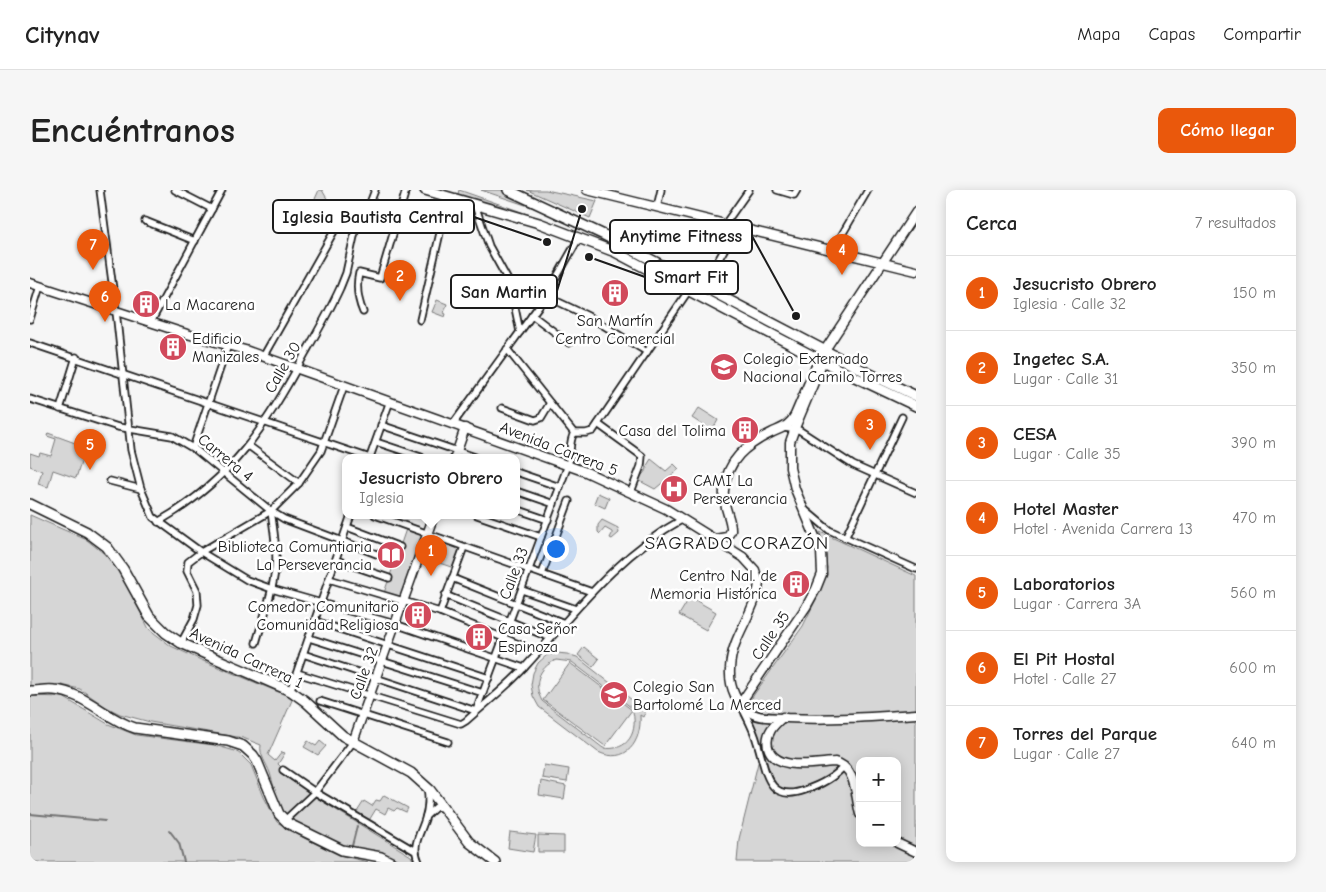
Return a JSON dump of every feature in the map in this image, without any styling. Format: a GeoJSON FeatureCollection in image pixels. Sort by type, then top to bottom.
{"type":"FeatureCollection","features":[{"type":"Feature","properties":{"kind":"main road"},"geometry":{"type":"LineString","coordinates":[[425,190],[539,223],[629,258],[821,360],[916,406]]}},
{"type":"Feature","properties":{"kind":"main road"},"geometry":{"type":"LineString","coordinates":[[508,190],[604,235],[868,374],[916,396]]}},
{"type":"Feature","properties":{"kind":"main road"},"geometry":{"type":"LineString","coordinates":[[587,190],[916,271]]}},
{"type":"Feature","properties":{"kind":"main road"},"geometry":{"type":"LineString","coordinates":[[802,508],[792,480],[790,442],[809,388],[824,350],[916,212]]}},
{"type":"Feature","properties":{"kind":"main road","name":"Avenida Carrera 5"},"geometry":{"type":"LineString","coordinates":[[30,283],[228,345],[568,465],[631,492],[683,519],[749,561],[755,570],[759,583],[757,597],[736,640],[731,658],[732,686],[740,704]]}},
{"type":"Feature","properties":{"kind":"main road"},"geometry":{"type":"LineString","coordinates":[[713,538],[724,539],[732,531],[724,507],[724,491],[727,473],[738,453],[751,444],[784,428],[792,419],[809,388]]}},
{"type":"Feature","properties":{"kind":"main road"},"geometry":{"type":"LineString","coordinates":[[456,454],[465,428]]}},
{"type":"Feature","properties":{"kind":"main road","name":"Avenida Carrera 1"},"geometry":{"type":"LineString","coordinates":[[30,504],[92,536],[106,547],[117,559],[154,622],[180,643],[291,690],[336,730],[353,742],[411,773],[426,786],[470,842],[495,862]]}},
{"type":"Feature","properties":{"kind":"main road","name":"Calle 35"},"geometry":{"type":"LineString","coordinates":[[740,704],[806,607],[820,580],[821,551],[802,508]]}},
{"type":"Feature","properties":{"kind":"main road","name":"Calle 32"},"geometry":{"type":"LineString","coordinates":[[353,742],[433,519]]}},
{"type":"Feature","properties":{"kind":"main road"},"geometry":{"type":"LineString","coordinates":[[30,692],[54,690],[71,694],[120,722],[135,728],[236,743],[252,754],[279,814],[294,827],[342,850],[381,858],[391,862]]}},
{"type":"Feature","properties":{"kind":"main road"},"geometry":{"type":"LineString","coordinates":[[740,704],[757,715],[783,718],[830,720],[916,714]]}},
{"type":"Feature","properties":{"kind":"main road"},"geometry":{"type":"LineString","coordinates":[[783,718],[773,727],[767,737],[769,750],[775,759],[783,763],[835,762],[844,766],[851,776],[857,802]]}},
{"type":"Feature","properties":{"kind":"main road"},"geometry":{"type":"LineString","coordinates":[[901,845],[916,852]]}},
{"type":"Feature","properties":{"kind":"street"},"geometry":{"type":"LineString","coordinates":[[100,190],[116,311],[131,450],[141,489],[149,510],[158,522],[238,575],[272,589],[395,624],[524,668]]}},
{"type":"Feature","properties":{"kind":"street"},"geometry":{"type":"LineString","coordinates":[[174,190],[212,210]]}},
{"type":"Feature","properties":{"kind":"street"},"geometry":{"type":"LineString","coordinates":[[151,322],[222,190]]}},
{"type":"Feature","properties":{"kind":"street","name":"Calle 30"},"geometry":{"type":"LineString","coordinates":[[158,522],[184,506],[223,473],[248,446],[266,422],[297,369],[340,288],[346,273],[356,226],[363,221],[375,190]]}},
{"type":"Feature","properties":{"kind":"street"},"geometry":{"type":"LineString","coordinates":[[363,312],[357,281],[360,273],[380,278],[406,190]]}},
{"type":"Feature","properties":{"kind":"street"},"geometry":{"type":"LineString","coordinates":[[657,207],[661,190]]}},
{"type":"Feature","properties":{"kind":"street"},"geometry":{"type":"LineString","coordinates":[[726,224],[749,190]]}},
{"type":"Feature","properties":{"kind":"street"},"geometry":{"type":"LineString","coordinates":[[777,190],[796,192]]}},
{"type":"Feature","properties":{"kind":"street"},"geometry":{"type":"LineString","coordinates":[[833,250],[868,190]]}},
{"type":"Feature","properties":{"kind":"street"},"geometry":{"type":"LineString","coordinates":[[420,320],[448,198]]}},
{"type":"Feature","properties":{"kind":"street"},"geometry":{"type":"LineString","coordinates":[[475,205],[489,246],[510,284],[520,332]]}},
{"type":"Feature","properties":{"kind":"street"},"geometry":{"type":"LineString","coordinates":[[145,221],[195,241]]}},
{"type":"Feature","properties":{"kind":"street"},"geometry":{"type":"LineString","coordinates":[[263,357],[338,226],[342,223],[348,223],[356,226]]}},
{"type":"Feature","properties":{"kind":"street"},"geometry":{"type":"LineString","coordinates":[[702,287],[737,226]]}},
{"type":"Feature","properties":{"kind":"street"},"geometry":{"type":"LineString","coordinates":[[453,424],[546,296],[579,238]]}},
{"type":"Feature","properties":{"kind":"street"},"geometry":{"type":"LineString","coordinates":[[30,319],[40,286]]}},
{"type":"Feature","properties":{"kind":"street"},"geometry":{"type":"LineString","coordinates":[[507,349],[574,433],[591,432],[689,290]]}},
{"type":"Feature","properties":{"kind":"street"},"geometry":{"type":"LineString","coordinates":[[546,296],[588,316],[647,352]]}},
{"type":"Feature","properties":{"kind":"street"},"geometry":{"type":"LineString","coordinates":[[532,315],[569,343]]}},
{"type":"Feature","properties":{"kind":"street"},"geometry":{"type":"LineString","coordinates":[[30,343],[360,454]]}},
{"type":"Feature","properties":{"kind":"street"},"geometry":{"type":"LineString","coordinates":[[193,448],[228,345]]}},
{"type":"Feature","properties":{"kind":"street"},"geometry":{"type":"LineString","coordinates":[[60,409],[76,358]]}},
{"type":"Feature","properties":{"kind":"street"},"geometry":{"type":"LineString","coordinates":[[180,643],[194,619],[198,605],[197,592],[187,571],[190,559],[271,511],[299,483],[325,442],[344,386]]}},
{"type":"Feature","properties":{"kind":"street","name":"Carrera 4"},"geometry":{"type":"LineString","coordinates":[[30,399],[129,429],[172,436],[193,448],[271,511],[297,525],[395,561]]}},
{"type":"Feature","properties":{"kind":"street"},"geometry":{"type":"LineString","coordinates":[[370,454],[390,401]]}},
{"type":"Feature","properties":{"kind":"street"},"geometry":{"type":"LineString","coordinates":[[502,408],[535,420],[542,416],[550,403]]}},
{"type":"Feature","properties":{"kind":"street"},"geometry":{"type":"LineString","coordinates":[[845,538],[902,417]]}},
{"type":"Feature","properties":{"kind":"street"},"geometry":{"type":"LineString","coordinates":[[598,424],[642,456],[642,462],[631,492]]}},
{"type":"Feature","properties":{"kind":"street"},"geometry":{"type":"LineString","coordinates":[[381,425],[456,454]]}},
{"type":"Feature","properties":{"kind":"street"},"geometry":{"type":"LineString","coordinates":[[784,428],[795,428],[853,464],[916,493]]}},
{"type":"Feature","properties":{"kind":"street","name":"Calle 33"},"geometry":{"type":"LineString","coordinates":[[476,711],[571,457],[571,440],[574,433]]}},
{"type":"Feature","properties":{"kind":"street"},"geometry":{"type":"LineString","coordinates":[[376,442],[412,454]]}},
{"type":"Feature","properties":{"kind":"street"},"geometry":{"type":"LineString","coordinates":[[248,446],[299,483]]}},
{"type":"Feature","properties":{"kind":"street"},"geometry":{"type":"LineString","coordinates":[[520,473],[560,487]]}},
{"type":"Feature","properties":{"kind":"street"},"geometry":{"type":"LineString","coordinates":[[110,481],[141,489]]}},
{"type":"Feature","properties":{"kind":"street"},"geometry":{"type":"LineString","coordinates":[[520,492],[554,504]]}},
{"type":"Feature","properties":{"kind":"street"},"geometry":{"type":"LineString","coordinates":[[542,574],[569,501]]}},
{"type":"Feature","properties":{"kind":"street"},"geometry":{"type":"LineString","coordinates":[[802,508],[819,522],[845,538],[916,569]]}},
{"type":"Feature","properties":{"kind":"street"},"geometry":{"type":"LineString","coordinates":[[520,510],[548,520]]}},
{"type":"Feature","properties":{"kind":"street"},"geometry":{"type":"LineString","coordinates":[[256,643],[272,589],[276,557],[271,511]]}},
{"type":"Feature","properties":{"kind":"street"},"geometry":{"type":"LineString","coordinates":[[292,686],[349,519]]}},
{"type":"Feature","properties":{"kind":"street"},"geometry":{"type":"LineString","coordinates":[[386,519],[592,592]]}},
{"type":"Feature","properties":{"kind":"street"},"geometry":{"type":"LineString","coordinates":[[489,519],[541,537]]}},
{"type":"Feature","properties":{"kind":"street"},"geometry":{"type":"LineString","coordinates":[[297,672],[459,724],[466,720],[524,668],[592,592],[636,551],[658,534],[683,519]]}},
{"type":"Feature","properties":{"kind":"street"},"geometry":{"type":"LineString","coordinates":[[346,527],[400,547]]}},
{"type":"Feature","properties":{"kind":"street"},"geometry":{"type":"LineString","coordinates":[[440,612],[464,547]]}},
{"type":"Feature","properties":{"kind":"street"},"geometry":{"type":"LineString","coordinates":[[336,560],[389,578]]}},
{"type":"Feature","properties":{"kind":"street"},"geometry":{"type":"LineString","coordinates":[[452,578],[564,623]]}},
{"type":"Feature","properties":{"kind":"street"},"geometry":{"type":"LineString","coordinates":[[329,579],[440,612],[538,652]]}},
{"type":"Feature","properties":{"kind":"street"},"geometry":{"type":"LineString","coordinates":[[522,590],[576,609]]}},
{"type":"Feature","properties":{"kind":"street"},"geometry":{"type":"LineString","coordinates":[[445,595],[546,636]]}},
{"type":"Feature","properties":{"kind":"street"},"geometry":{"type":"LineString","coordinates":[[314,621],[489,678]]}},
{"type":"Feature","properties":{"kind":"street"},"geometry":{"type":"LineString","coordinates":[[309,638],[483,693]]}},
{"type":"Feature","properties":{"kind":"street"},"geometry":{"type":"LineString","coordinates":[[303,654],[476,711]]}},
{"type":"Feature","properties":{"kind":"street"},"geometry":{"type":"LineString","coordinates":[[320,700],[448,742]]}},
{"type":"Feature","properties":{"kind":"street"},"geometry":{"type":"LineString","coordinates":[[740,704],[755,736],[766,776],[774,789],[784,793],[796,794],[827,781],[844,766]]}},
{"type":"Feature","properties":{"kind":"street","name":"Calle 32"},"geometry":{"type":"LineString","coordinates":[[285,820],[315,792],[353,742]]}},
{"type":"Feature","properties":{"kind":"street"},"geometry":{"type":"LineString","coordinates":[[283,770],[315,792],[415,851]]}},
{"type":"Feature","properties":{"kind":"street"},"geometry":{"type":"LineString","coordinates":[[419,862],[415,851],[416,842],[425,818],[428,795],[426,786]]}},
{"type":"Feature","properties":{"kind":"street"},"geometry":{"type":"LineString","coordinates":[[425,818],[434,808],[444,808]]}},
{"type":"Feature","properties":{"kind":"shaded area"},"geometry":{"type":"Polygon","coordinates":[[[319,190],[322,190],[329,202],[327,206],[315,199],[319,190]]]}},
{"type":"Feature","properties":{"kind":"shaded area"},"geometry":{"type":"Polygon","coordinates":[[[459,190],[559,225],[559,226],[457,197],[459,190]]]}},
{"type":"Feature","properties":{"kind":"shaded area"},"geometry":{"type":"Polygon","coordinates":[[[481,190],[501,190],[549,213],[481,190]]]}},
{"type":"Feature","properties":{"kind":"shaded area"},"geometry":{"type":"Polygon","coordinates":[[[527,190],[546,190],[597,201],[590,218],[527,190]]]}},
{"type":"Feature","properties":{"kind":"shaded area"},"geometry":{"type":"Polygon","coordinates":[[[437,300],[447,304],[444,313],[446,314],[445,317],[432,312],[437,300]]]}},
{"type":"Feature","properties":{"kind":"shaded area"},"geometry":{"type":"Polygon","coordinates":[[[699,408],[718,420],[712,431],[692,418],[699,408]]]}},
{"type":"Feature","properties":{"kind":"shaded area"},"geometry":{"type":"Polygon","coordinates":[[[48,433],[86,447],[76,478],[53,470],[48,487],[38,484],[42,471],[30,466],[30,453],[39,456],[40,453],[51,456],[56,439],[47,436],[48,433]]]}},
{"type":"Feature","properties":{"kind":"shaded area"},"geometry":{"type":"Polygon","coordinates":[[[651,459],[666,471],[674,464],[679,469],[655,489],[638,480],[647,469],[646,467],[651,459]]]}},
{"type":"Feature","properties":{"kind":"shaded area"},"geometry":{"type":"Polygon","coordinates":[[[598,493],[609,498],[605,508],[594,503],[598,493]]]}},
{"type":"Feature","properties":{"kind":"shaded area"},"geometry":{"type":"Polygon","coordinates":[[[30,515],[87,540],[102,552],[114,564],[121,575],[149,629],[171,646],[293,698],[268,755],[275,761],[282,752],[285,753],[278,764],[281,767],[279,772],[312,795],[411,856],[414,862],[343,846],[314,833],[295,821],[283,810],[262,756],[261,745],[243,738],[150,722],[120,714],[80,689],[61,685],[30,687],[30,515]]]}},
{"type":"Feature","properties":{"kind":"shaded area"},"geometry":{"type":"Polygon","coordinates":[[[602,520],[618,528],[619,533],[612,539],[610,538],[612,532],[605,528],[600,534],[598,532],[598,525],[602,520]]]}},
{"type":"Feature","properties":{"kind":"shaded area"},"geometry":{"type":"Polygon","coordinates":[[[406,529],[423,535],[401,598],[384,593],[406,529]]]}},
{"type":"Feature","properties":{"kind":"shaded area"},"geometry":{"type":"Polygon","coordinates":[[[820,532],[916,576],[916,862],[737,862],[739,839],[760,755],[741,715],[803,626],[819,593],[827,568],[820,532]]]}},
{"type":"Feature","properties":{"kind":"shaded area"},"geometry":{"type":"Polygon","coordinates":[[[426,536],[461,548],[454,568],[419,556],[426,536]]]}},
{"type":"Feature","properties":{"kind":"shaded area"},"geometry":{"type":"Polygon","coordinates":[[[690,597],[716,612],[706,630],[679,615],[690,597]]]}},
{"type":"Feature","properties":{"kind":"shaded area"},"geometry":{"type":"Polygon","coordinates":[[[584,647],[599,659],[593,667],[578,655],[584,647]]]}},
{"type":"Feature","properties":{"kind":"shaded area"},"geometry":{"type":"Polygon","coordinates":[[[557,653],[577,657],[646,711],[643,717],[640,715],[638,734],[630,748],[617,756],[598,752],[539,707],[533,696],[531,685],[533,673],[538,663],[547,655],[557,653]],[[556,660],[541,672],[538,689],[542,701],[603,748],[619,747],[630,738],[633,732],[634,716],[632,708],[572,662],[556,660]]]}},
{"type":"Feature","properties":{"kind":"shaded area"},"geometry":{"type":"Polygon","coordinates":[[[570,663],[632,710],[605,746],[543,700],[570,663]]]}},
{"type":"Feature","properties":{"kind":"shaded area"},"geometry":{"type":"Polygon","coordinates":[[[30,696],[63,697],[108,724],[136,735],[214,745],[235,751],[251,765],[277,822],[339,855],[368,862],[30,862],[30,696]]]}},
{"type":"Feature","properties":{"kind":"shaded area"},"geometry":{"type":"Polygon","coordinates":[[[308,741],[316,746],[320,741],[326,746],[318,755],[304,747],[308,741]]]}},
{"type":"Feature","properties":{"kind":"shaded area"},"geometry":{"type":"Polygon","coordinates":[[[544,765],[569,769],[567,782],[542,778],[544,765]]]}},
{"type":"Feature","properties":{"kind":"shaded area"},"geometry":{"type":"Polygon","coordinates":[[[541,781],[566,786],[564,799],[539,795],[541,781]]]}},
{"type":"Feature","properties":{"kind":"shaded area"},"geometry":{"type":"Polygon","coordinates":[[[384,795],[408,808],[406,812],[397,808],[394,811],[388,808],[385,814],[376,809],[368,822],[355,815],[364,801],[372,806],[376,800],[380,801],[384,795]]]}},
{"type":"Feature","properties":{"kind":"shaded area"},"geometry":{"type":"Polygon","coordinates":[[[510,832],[536,835],[533,852],[508,848],[510,832]]]}},
{"type":"Feature","properties":{"kind":"shaded area"},"geometry":{"type":"Polygon","coordinates":[[[538,835],[564,836],[564,852],[538,852],[538,835]]]}},
{"type":"Feature","properties":{"kind":"waterway"},"geometry":{"type":"LineString","coordinates":[[30,814],[105,821]]}},
{"type":"Feature","properties":{"kind":"waterway"},"geometry":{"type":"LineString","coordinates":[[352,846],[357,826]]}},
{"type":"Feature","properties":{"kind":"waterway"},"geometry":{"type":"LineString","coordinates":[[169,830],[179,843],[184,862]]}},
{"type":"Feature","properties":{"kind":"place","name":"San Martin"},"geometry":{"type":"Point","coordinates":[582,209]}},
{"type":"Feature","properties":{"kind":"place","name":"Iglesia Bautista Central"},"geometry":{"type":"Point","coordinates":[547,242]}},
{"type":"Feature","properties":{"kind":"place","name":"Smart Fit"},"geometry":{"type":"Point","coordinates":[589,257]}},
{"type":"Feature","properties":{"kind":"place","name":"Torres del Parque"},"geometry":{"type":"Point","coordinates":[93,270]}},
{"type":"Feature","properties":{"kind":"place","name":"Hotel Master"},"geometry":{"type":"Point","coordinates":[842,275]}},
{"type":"Feature","properties":{"kind":"place","name":"San Martín Centro Comercial"},"geometry":{"type":"Point","coordinates":[615,293]}},
{"type":"Feature","properties":{"kind":"place","name":"Ingetec S.A."},"geometry":{"type":"Point","coordinates":[400,301]}},
{"type":"Feature","properties":{"kind":"place","name":"La Macarena"},"geometry":{"type":"Point","coordinates":[146,304]}},
{"type":"Feature","properties":{"kind":"place","name":"Anytime Fitness"},"geometry":{"type":"Point","coordinates":[796,316]}},
{"type":"Feature","properties":{"kind":"place","name":"El Pit Hostal"},"geometry":{"type":"Point","coordinates":[105,322]}},
{"type":"Feature","properties":{"kind":"place","name":"Edificio Manizales"},"geometry":{"type":"Point","coordinates":[173,347]}},
{"type":"Feature","properties":{"kind":"place","name":"Colegio Externado Nacional Camilo Torres"},"geometry":{"type":"Point","coordinates":[724,367]}},
{"type":"Feature","properties":{"kind":"place","name":"Casa del Tolima"},"geometry":{"type":"Point","coordinates":[745,430]}},
{"type":"Feature","properties":{"kind":"place","name":"CESA"},"geometry":{"type":"Point","coordinates":[870,450]}},
{"type":"Feature","properties":{"kind":"place","name":"Laboratorios"},"geometry":{"type":"Point","coordinates":[90,470]}},
{"type":"Feature","properties":{"kind":"place","name":"CAMI La Perseverancia"},"geometry":{"type":"Point","coordinates":[674,489]}},
{"type":"Feature","properties":{"kind":"place","name":"Biblioteca Comuntiaria La Perseverancia"},"geometry":{"type":"Point","coordinates":[391,555]}},
{"type":"Feature","properties":{"kind":"place","name":"Jesucristo Obrero"},"geometry":{"type":"Point","coordinates":[431,576]}},
{"type":"Feature","properties":{"kind":"place","name":"Centro Nal. de Memoria Histórica"},"geometry":{"type":"Point","coordinates":[796,584]}},
{"type":"Feature","properties":{"kind":"place","name":"Comedor Comunitario Comunidad Religiosa"},"geometry":{"type":"Point","coordinates":[418,615]}},
{"type":"Feature","properties":{"kind":"place","name":"Casa Señor Espinoza"},"geometry":{"type":"Point","coordinates":[479,637]}},
{"type":"Feature","properties":{"kind":"place","name":"Colegio San Bartolomé La Merced"},"geometry":{"type":"Point","coordinates":[614,695]}},
{"type":"Feature","properties":{"kind":"district","name":"SAGRADO CORAZÓN"},"geometry":{"type":"Point","coordinates":[737,542]}}]}
